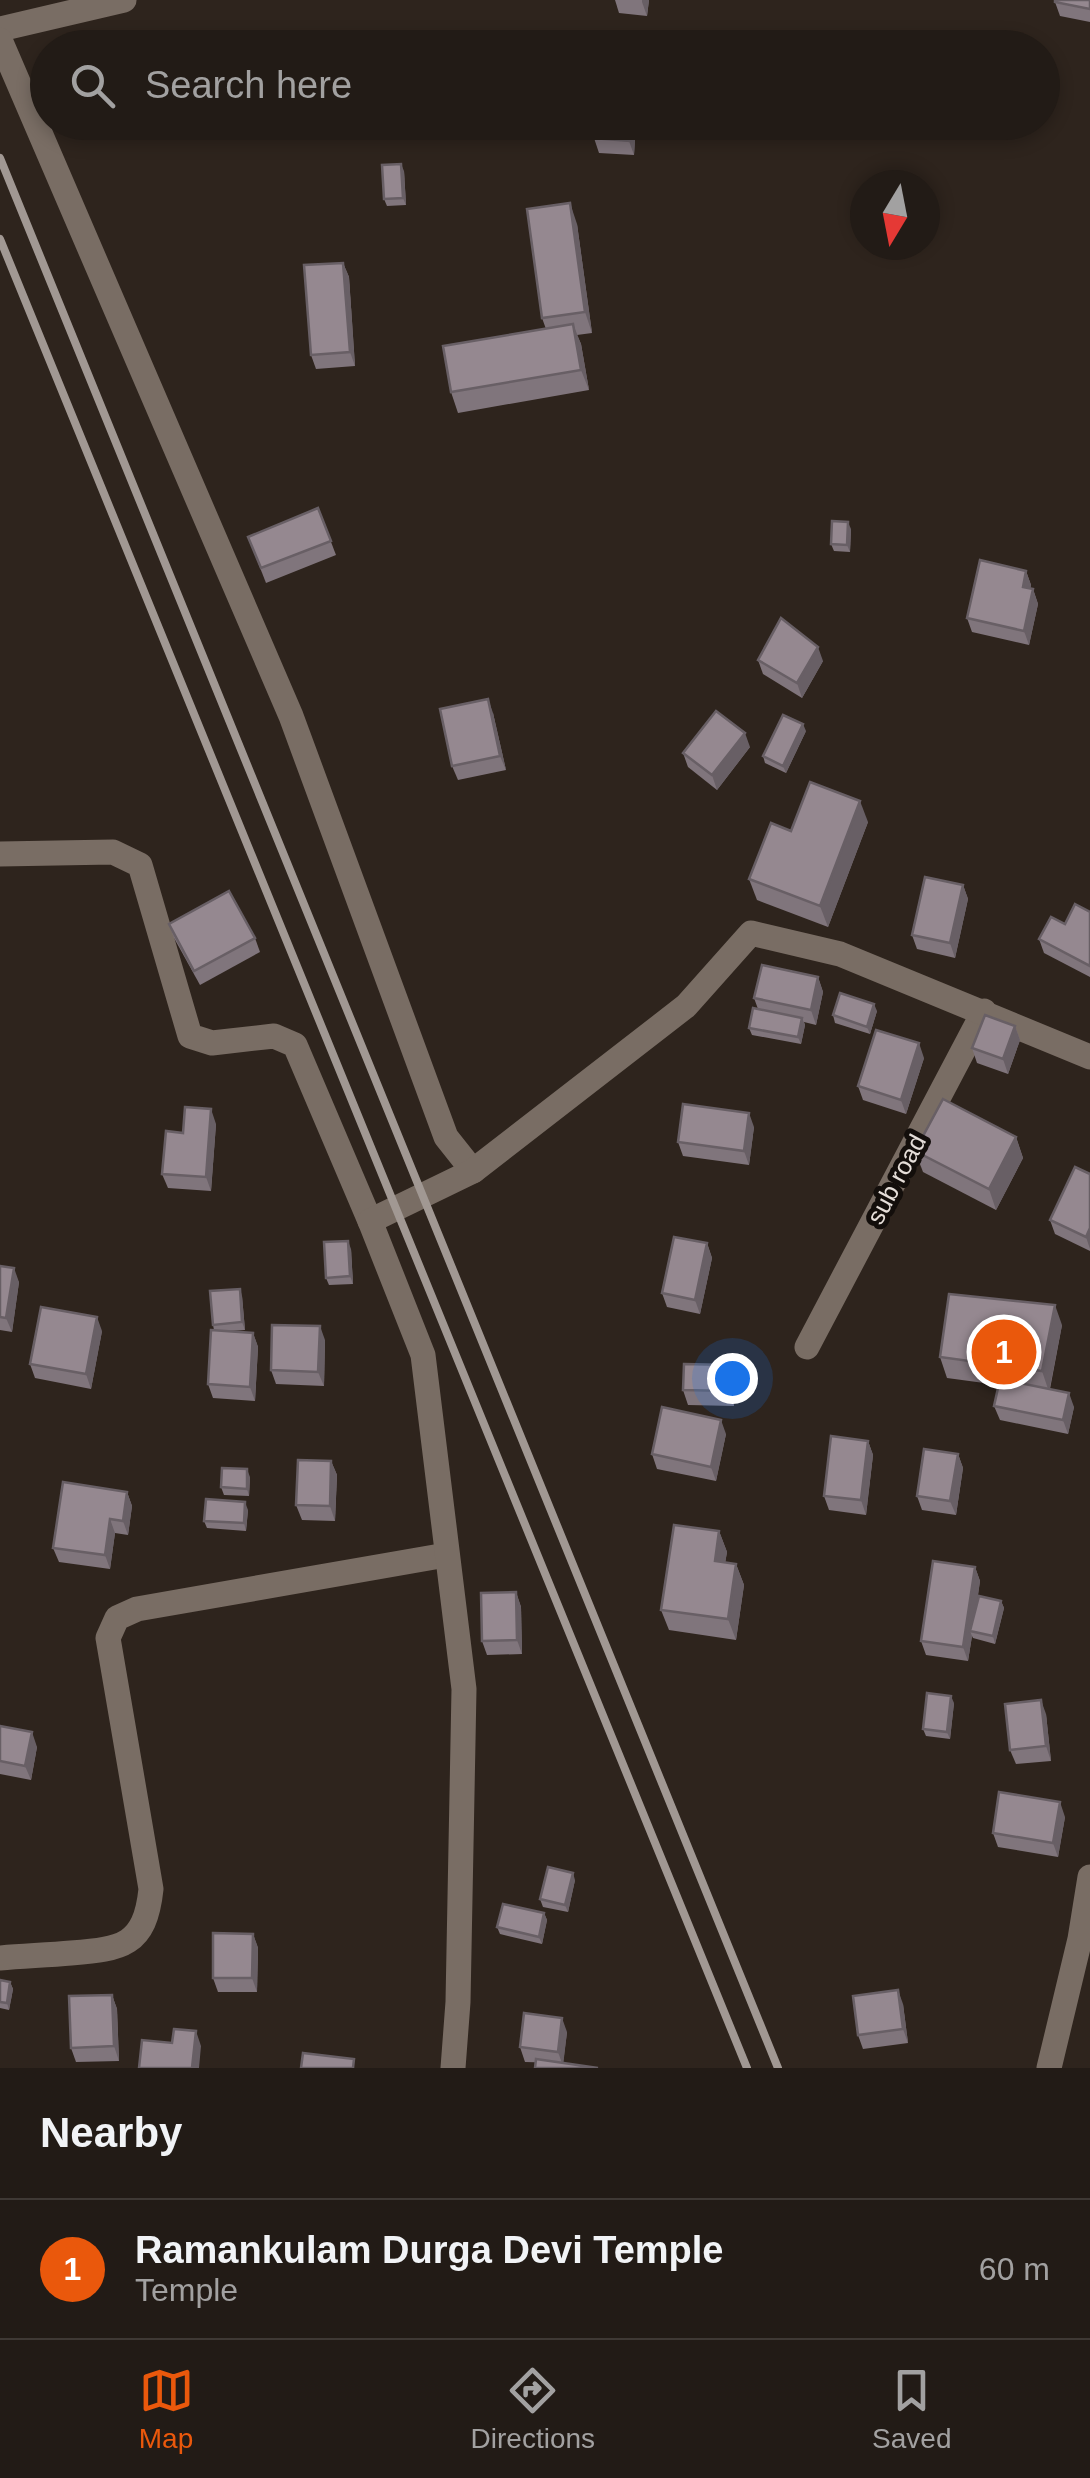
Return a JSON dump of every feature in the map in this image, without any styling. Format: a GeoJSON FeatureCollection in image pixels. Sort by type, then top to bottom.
{"type":"FeatureCollection","features":[{"type":"Feature","properties":{"kind":"street"},"geometry":{"type":"LineString","coordinates":[[0,29],[124,0]]}},
{"type":"Feature","properties":{"kind":"street"},"geometry":{"type":"LineString","coordinates":[[0,40],[30,110]]}},
{"type":"Feature","properties":{"kind":"street"},"geometry":{"type":"LineString","coordinates":[[43,140],[291,716],[446,1137],[473,1171]]}},
{"type":"Feature","properties":{"kind":"street"},"geometry":{"type":"LineString","coordinates":[[0,854],[113,852],[140,865],[190,1036],[212,1043],[274,1036],[295,1045],[423,1355],[464,1689],[458,2002],[452,2068]]}},
{"type":"Feature","properties":{"kind":"street"},"geometry":{"type":"LineString","coordinates":[[370,1222],[473,1171],[686,1006],[751,933],[840,954],[1090,1057]]}},
{"type":"Feature","properties":{"kind":"street","name":"sub road"},"geometry":{"type":"LineString","coordinates":[[807,1347],[984,1011]]}},
{"type":"Feature","properties":{"kind":"street"},"geometry":{"type":"LineString","coordinates":[[0,1958],[116,1950],[136,1937],[148,1914],[150,1890],[108,1638],[117,1618],[137,1609],[446,1554]]}},
{"type":"Feature","properties":{"kind":"street"},"geometry":{"type":"LineString","coordinates":[[1049,2068],[1080,1939],[1090,1877]]}},
{"type":"Feature","properties":{"kind":"building"},"geometry":{"type":"Polygon","coordinates":[[[1090,0],[1090,9],[1055,2],[1090,0]]]}},
{"type":"Feature","properties":{"kind":"building"},"geometry":{"type":"Polygon","coordinates":[[[401,164],[403,198],[384,199],[382,165],[401,164]]]}},
{"type":"Feature","properties":{"kind":"building"},"geometry":{"type":"Polygon","coordinates":[[[570,203],[585,312],[542,318],[527,209],[570,203]]]}},
{"type":"Feature","properties":{"kind":"building"},"geometry":{"type":"Polygon","coordinates":[[[343,263],[350,352],[311,355],[304,265],[343,263]]]}},
{"type":"Feature","properties":{"kind":"building"},"geometry":{"type":"Polygon","coordinates":[[[573,324],[581,370],[451,392],[443,346],[573,324]]]}},
{"type":"Feature","properties":{"kind":"building"},"geometry":{"type":"Polygon","coordinates":[[[318,508],[331,541],[261,568],[248,537],[318,508]]]}},
{"type":"Feature","properties":{"kind":"building"},"geometry":{"type":"Polygon","coordinates":[[[832,521],[848,522],[847,545],[831,544],[832,521]]]}},
{"type":"Feature","properties":{"kind":"building"},"geometry":{"type":"Polygon","coordinates":[[[980,560],[1026,571],[1023,587],[1033,589],[1024,631],[967,618],[980,560]]]}},
{"type":"Feature","properties":{"kind":"building"},"geometry":{"type":"Polygon","coordinates":[[[781,618],[818,647],[797,683],[758,660],[781,618]]]}},
{"type":"Feature","properties":{"kind":"building"},"geometry":{"type":"Polygon","coordinates":[[[488,699],[500,756],[452,766],[440,709],[488,699]]]}},
{"type":"Feature","properties":{"kind":"building"},"geometry":{"type":"Polygon","coordinates":[[[716,711],[745,733],[712,775],[683,753],[716,711]]]}},
{"type":"Feature","properties":{"kind":"building"},"geometry":{"type":"Polygon","coordinates":[[[783,715],[803,724],[783,766],[763,756],[783,715]]]}},
{"type":"Feature","properties":{"kind":"building"},"geometry":{"type":"Polygon","coordinates":[[[810,782],[860,801],[820,906],[749,879],[771,823],[791,831],[810,782]]]}},
{"type":"Feature","properties":{"kind":"building"},"geometry":{"type":"Polygon","coordinates":[[[925,877],[963,885],[950,943],[912,935],[925,877]]]}},
{"type":"Feature","properties":{"kind":"building"},"geometry":{"type":"Polygon","coordinates":[[[229,891],[255,938],[194,971],[169,924],[229,891]]]}},
{"type":"Feature","properties":{"kind":"building"},"geometry":{"type":"Polygon","coordinates":[[[1075,904],[1090,912],[1090,966],[1039,939],[1051,917],[1065,924],[1075,904]]]}},
{"type":"Feature","properties":{"kind":"building"},"geometry":{"type":"Polygon","coordinates":[[[762,965],[818,977],[811,1010],[754,998],[762,965]]]}},
{"type":"Feature","properties":{"kind":"building"},"geometry":{"type":"Polygon","coordinates":[[[840,993],[874,1004],[867,1027],[833,1015],[840,993]]]}},
{"type":"Feature","properties":{"kind":"building"},"geometry":{"type":"Polygon","coordinates":[[[753,1008],[802,1018],[798,1037],[749,1028],[753,1008]]]}},
{"type":"Feature","properties":{"kind":"building"},"geometry":{"type":"Polygon","coordinates":[[[985,1015],[1015,1026],[1003,1059],[972,1048],[985,1015]]]}},
{"type":"Feature","properties":{"kind":"building"},"geometry":{"type":"Polygon","coordinates":[[[876,1030],[919,1043],[901,1100],[858,1086],[876,1030]]]}},
{"type":"Feature","properties":{"kind":"building"},"geometry":{"type":"Polygon","coordinates":[[[943,1099],[1016,1137],[989,1189],[915,1151],[943,1099]]]}},
{"type":"Feature","properties":{"kind":"building"},"geometry":{"type":"Polygon","coordinates":[[[683,1104],[749,1113],[744,1151],[678,1142],[683,1104]]]}},
{"type":"Feature","properties":{"kind":"building"},"geometry":{"type":"Polygon","coordinates":[[[185,1107],[211,1109],[206,1177],[162,1174],[166,1131],[183,1133],[185,1107]]]}},
{"type":"Feature","properties":{"kind":"building"},"geometry":{"type":"Polygon","coordinates":[[[1075,1167],[1090,1174],[1090,1228],[1086,1237],[1050,1220],[1075,1167]]]}},
{"type":"Feature","properties":{"kind":"building"},"geometry":{"type":"Polygon","coordinates":[[[674,1237],[707,1243],[695,1300],[662,1293],[674,1237]]]}},
{"type":"Feature","properties":{"kind":"building"},"geometry":{"type":"Polygon","coordinates":[[[348,1241],[350,1276],[326,1278],[324,1242],[348,1241]]]}},
{"type":"Feature","properties":{"kind":"building"},"geometry":{"type":"Polygon","coordinates":[[[0,1266],[14,1268],[6,1318],[0,1317],[0,1266]]]}},
{"type":"Feature","properties":{"kind":"building"},"geometry":{"type":"Polygon","coordinates":[[[240,1289],[242,1322],[213,1325],[210,1291],[240,1289]]]}},
{"type":"Feature","properties":{"kind":"building"},"geometry":{"type":"Polygon","coordinates":[[[949,1294],[1055,1305],[1042,1371],[940,1357],[949,1294]]]}},
{"type":"Feature","properties":{"kind":"building"},"geometry":{"type":"Polygon","coordinates":[[[41,1307],[97,1317],[86,1374],[30,1364],[41,1307]]]}},
{"type":"Feature","properties":{"kind":"building"},"geometry":{"type":"Polygon","coordinates":[[[272,1325],[320,1326],[318,1372],[271,1370],[272,1325]]]}},
{"type":"Feature","properties":{"kind":"building"},"geometry":{"type":"Polygon","coordinates":[[[211,1330],[253,1333],[250,1387],[208,1384],[211,1330]]]}},
{"type":"Feature","properties":{"kind":"building"},"geometry":{"type":"Polygon","coordinates":[[[684,1364],[729,1365],[729,1391],[683,1390],[684,1364]]]}},
{"type":"Feature","properties":{"kind":"building"},"geometry":{"type":"Polygon","coordinates":[[[1000,1379],[1069,1393],[1063,1420],[994,1406],[1000,1379]]]}},
{"type":"Feature","properties":{"kind":"building"},"geometry":{"type":"Polygon","coordinates":[[[662,1407],[721,1420],[711,1467],[652,1454],[662,1407]]]}},
{"type":"Feature","properties":{"kind":"building"},"geometry":{"type":"Polygon","coordinates":[[[831,1436],[868,1441],[861,1500],[824,1496],[831,1436]]]}},
{"type":"Feature","properties":{"kind":"building"},"geometry":{"type":"Polygon","coordinates":[[[924,1449],[958,1454],[950,1501],[917,1496],[924,1449]]]}},
{"type":"Feature","properties":{"kind":"building"},"geometry":{"type":"Polygon","coordinates":[[[298,1460],[331,1461],[330,1506],[296,1505],[298,1460]]]}},
{"type":"Feature","properties":{"kind":"building"},"geometry":{"type":"Polygon","coordinates":[[[222,1468],[247,1469],[247,1489],[221,1487],[222,1468]]]}},
{"type":"Feature","properties":{"kind":"building"},"geometry":{"type":"Polygon","coordinates":[[[63,1482],[127,1492],[123,1521],[110,1519],[105,1555],[53,1548],[63,1482]]]}},
{"type":"Feature","properties":{"kind":"building"},"geometry":{"type":"Polygon","coordinates":[[[206,1499],[245,1502],[244,1523],[204,1521],[206,1499]]]}},
{"type":"Feature","properties":{"kind":"building"},"geometry":{"type":"Polygon","coordinates":[[[674,1525],[719,1531],[715,1561],[736,1564],[728,1619],[661,1610],[674,1525]]]}},
{"type":"Feature","properties":{"kind":"building"},"geometry":{"type":"Polygon","coordinates":[[[933,1561],[975,1567],[963,1647],[921,1641],[933,1561]]]}},
{"type":"Feature","properties":{"kind":"building"},"geometry":{"type":"Polygon","coordinates":[[[516,1592],[517,1640],[482,1641],[481,1593],[516,1592]]]}},
{"type":"Feature","properties":{"kind":"building"},"geometry":{"type":"Polygon","coordinates":[[[979,1596],[1001,1601],[993,1636],[970,1631],[979,1596]]]}},
{"type":"Feature","properties":{"kind":"building"},"geometry":{"type":"Polygon","coordinates":[[[927,1693],[951,1696],[947,1732],[923,1729],[927,1693]]]}},
{"type":"Feature","properties":{"kind":"building"},"geometry":{"type":"Polygon","coordinates":[[[1041,1700],[1046,1746],[1010,1750],[1005,1704],[1041,1700]]]}},
{"type":"Feature","properties":{"kind":"building"},"geometry":{"type":"Polygon","coordinates":[[[0,1726],[32,1732],[25,1766],[0,1761],[0,1726]]]}},
{"type":"Feature","properties":{"kind":"building"},"geometry":{"type":"Polygon","coordinates":[[[999,1792],[1060,1802],[1053,1843],[993,1833],[999,1792]]]}},
{"type":"Feature","properties":{"kind":"building"},"geometry":{"type":"Polygon","coordinates":[[[548,1867],[573,1873],[565,1905],[540,1899],[548,1867]]]}},
{"type":"Feature","properties":{"kind":"building"},"geometry":{"type":"Polygon","coordinates":[[[503,1904],[544,1913],[539,1937],[497,1927],[503,1904]]]}},
{"type":"Feature","properties":{"kind":"building"},"geometry":{"type":"Polygon","coordinates":[[[213,1933],[253,1934],[252,1978],[213,1978],[213,1933]]]}},
{"type":"Feature","properties":{"kind":"building"},"geometry":{"type":"Polygon","coordinates":[[[0,1980],[10,1982],[7,2003],[0,2002],[0,1980]]]}},
{"type":"Feature","properties":{"kind":"building"},"geometry":{"type":"Polygon","coordinates":[[[898,1990],[903,2029],[858,2035],[853,1996],[898,1990]]]}},
{"type":"Feature","properties":{"kind":"building"},"geometry":{"type":"Polygon","coordinates":[[[112,1995],[114,2046],[71,2048],[69,1996],[112,1995]]]}},
{"type":"Feature","properties":{"kind":"building"},"geometry":{"type":"Polygon","coordinates":[[[524,2013],[562,2018],[558,2052],[520,2047],[524,2013]]]}},
{"type":"Feature","properties":{"kind":"building"},"geometry":{"type":"Polygon","coordinates":[[[174,2029],[196,2031],[192,2068],[139,2068],[142,2040],[172,2043],[174,2029]]]}},
{"type":"Feature","properties":{"kind":"building"},"geometry":{"type":"Polygon","coordinates":[[[303,2053],[354,2059],[353,2068],[301,2068],[303,2053]]]}},
{"type":"Feature","properties":{"kind":"building"},"geometry":{"type":"Polygon","coordinates":[[[536,2059],[598,2068],[535,2068],[536,2059]]]}},
{"type":"Feature","properties":{"kind":"railway"},"geometry":{"type":"LineString","coordinates":[[0,158],[778,2068]]}},
{"type":"Feature","properties":{"kind":"railway"},"geometry":{"type":"LineString","coordinates":[[0,239],[747,2068]]}},
{"type":"Feature","properties":{"kind":"place","name":"Ramankulam Durga Devi Temple"},"geometry":{"type":"Point","coordinates":[1004,1352]}}]}
